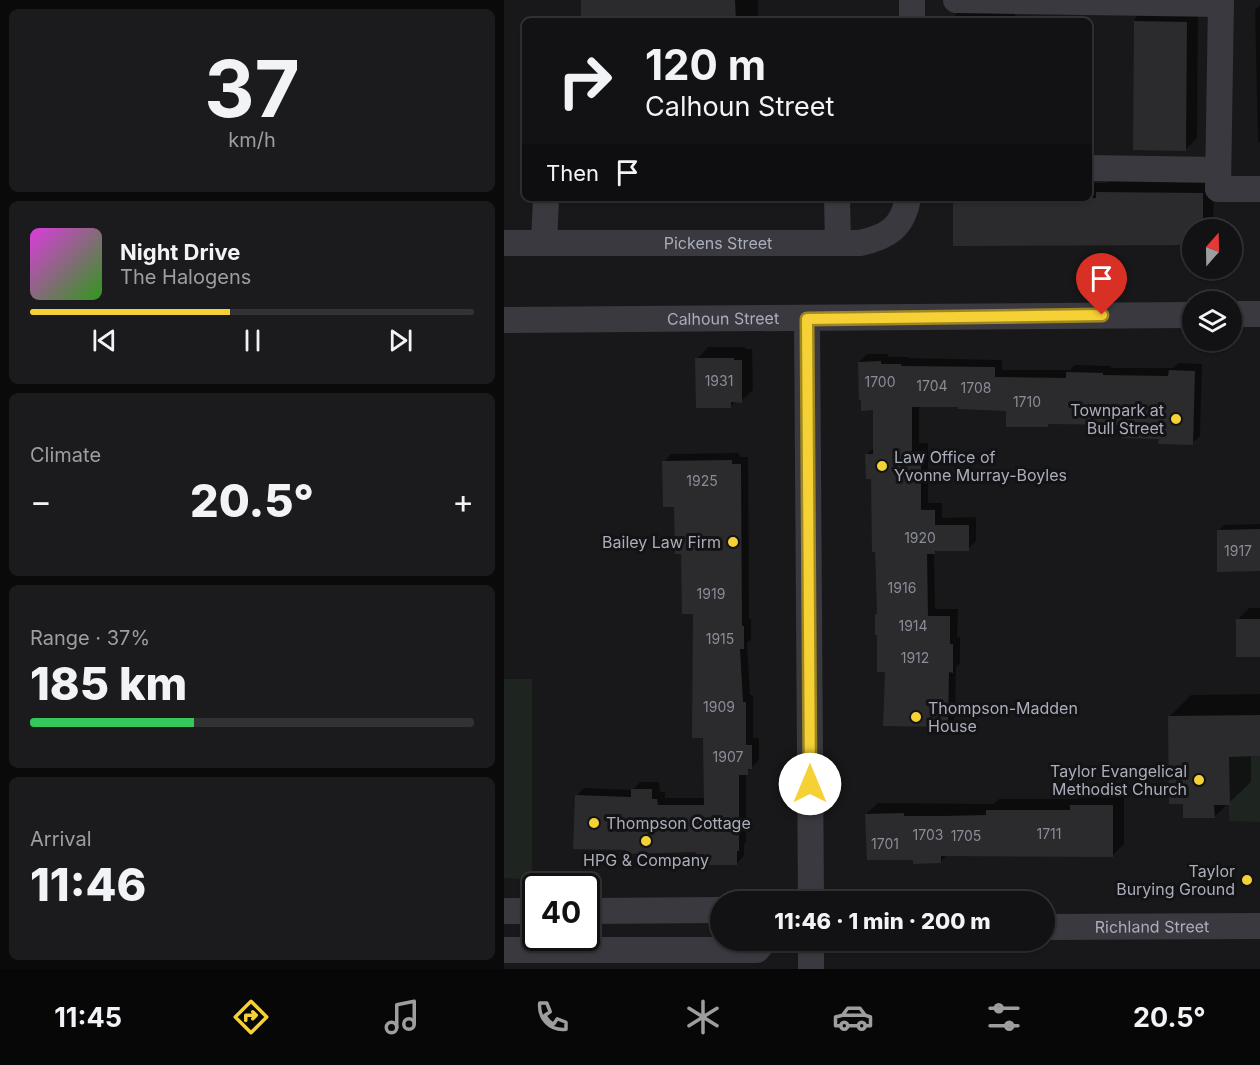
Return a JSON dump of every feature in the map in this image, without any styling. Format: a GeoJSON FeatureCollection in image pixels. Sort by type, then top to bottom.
{"type":"FeatureCollection","features":[{"type":"Feature","properties":{"kind":"street"},"geometry":{"type":"LineString","coordinates":[[912,0],[912,18]]}},
{"type":"Feature","properties":{"kind":"street"},"geometry":{"type":"LineString","coordinates":[[956,0],[1221,2],[1218,189],[1260,189]]}},
{"type":"Feature","properties":{"kind":"street"},"geometry":{"type":"LineString","coordinates":[[1092,168],[1218,170]]}},
{"type":"Feature","properties":{"kind":"street"},"geometry":{"type":"LineString","coordinates":[[544,243],[546,201]]}},
{"type":"Feature","properties":{"kind":"street"},"geometry":{"type":"LineString","coordinates":[[837,201],[838,243]]}},
{"type":"Feature","properties":{"kind":"street","name":"Pickens Street"},"geometry":{"type":"LineString","coordinates":[[504,243],[860,243],[888,233],[901,222],[908,201]]}},
{"type":"Feature","properties":{"kind":"street"},"geometry":{"type":"LineString","coordinates":[[1242,314],[1260,314]]}},
{"type":"Feature","properties":{"kind":"street","name":"Calhoun Street"},"geometry":{"type":"LineString","coordinates":[[504,320],[1182,315]]}},
{"type":"Feature","properties":{"kind":"street"},"geometry":{"type":"LineString","coordinates":[[807,319],[811,891]]}},
{"type":"Feature","properties":{"kind":"street"},"geometry":{"type":"LineString","coordinates":[[600,910],[710,910]]}},
{"type":"Feature","properties":{"kind":"street"},"geometry":{"type":"LineString","coordinates":[[504,911],[522,911]]}},
{"type":"Feature","properties":{"kind":"street"},"geometry":{"type":"LineString","coordinates":[[600,921],[608,950]]}},
{"type":"Feature","properties":{"kind":"street","name":"Richland Street"},"geometry":{"type":"LineString","coordinates":[[1055,927],[1260,926]]}},
{"type":"Feature","properties":{"kind":"street"},"geometry":{"type":"LineString","coordinates":[[504,950],[710,950]]}},
{"type":"Feature","properties":{"kind":"street"},"geometry":{"type":"LineString","coordinates":[[811,951],[811,969]]}},
{"type":"Feature","properties":{"kind":"shaded area"},"geometry":{"type":"Polygon","coordinates":[[[504,679],[532,679],[532,873],[522,873],[522,879],[504,878],[504,679]]]}},
{"type":"Feature","properties":{"kind":"shaded area"},"geometry":{"type":"Polygon","coordinates":[[[1260,756],[1260,822],[1229,821],[1229,757],[1260,756]]]}},
{"type":"Feature","properties":{"kind":"building"},"geometry":{"type":"Polygon","coordinates":[[[581,0],[735,0],[736,18],[581,18],[581,0]]]}},
{"type":"Feature","properties":{"kind":"building"},"geometry":{"type":"Polygon","coordinates":[[[1134,21],[1187,22],[1186,151],[1133,150],[1134,21]]]}},
{"type":"Feature","properties":{"kind":"building"},"geometry":{"type":"Polygon","coordinates":[[[1096,192],[1203,193],[1203,219],[1182,219],[1182,245],[953,246],[953,201],[1092,201],[1092,198],[1096,198],[1096,192]]]}},
{"type":"Feature","properties":{"kind":"building"},"geometry":{"type":"Polygon","coordinates":[[[695,358],[742,360],[742,403],[731,402],[731,408],[696,408],[695,358]]]}},
{"type":"Feature","properties":{"kind":"building"},"geometry":{"type":"Polygon","coordinates":[[[881,361],[881,364],[901,364],[901,366],[995,367],[995,377],[1066,378],[1066,372],[1168,376],[1169,370],[1195,371],[1193,445],[1158,444],[1159,439],[1122,438],[1122,425],[1048,424],[1048,427],[1006,427],[1006,411],[958,409],[958,407],[912,407],[912,451],[921,451],[921,510],[935,510],[935,525],[969,525],[969,551],[935,551],[935,554],[927,554],[928,616],[950,616],[953,673],[949,672],[948,727],[883,726],[885,672],[877,672],[875,614],[877,614],[875,552],[872,552],[871,479],[866,479],[865,454],[873,454],[873,410],[861,411],[858,362],[881,361]]]}},
{"type":"Feature","properties":{"kind":"building"},"geometry":{"type":"Polygon","coordinates":[[[732,460],[732,464],[741,464],[744,649],[740,649],[743,702],[746,702],[746,745],[752,745],[752,769],[748,769],[748,775],[739,775],[737,865],[696,865],[696,852],[626,854],[626,850],[573,849],[575,795],[631,797],[631,789],[652,789],[652,799],[657,799],[658,805],[704,805],[703,738],[692,738],[693,614],[682,614],[681,554],[675,554],[674,507],[663,507],[662,461],[732,460]]]}},
{"type":"Feature","properties":{"kind":"building"},"geometry":{"type":"Polygon","coordinates":[[[1260,529],[1260,571],[1217,572],[1217,530],[1260,529]]]}},
{"type":"Feature","properties":{"kind":"building"},"geometry":{"type":"Polygon","coordinates":[[[1236,619],[1260,619],[1260,657],[1236,657],[1236,619]]]}},
{"type":"Feature","properties":{"kind":"building","name":"Taylor Evangelical Methodist Church"},"geometry":{"type":"Polygon","coordinates":[[[1260,715],[1260,756],[1229,757],[1230,805],[1214,805],[1215,818],[1183,818],[1183,804],[1169,804],[1168,716],[1260,715]]]}},
{"type":"Feature","properties":{"kind":"building"},"geometry":{"type":"Polygon","coordinates":[[[1070,805],[1113,805],[1113,857],[941,856],[941,863],[913,864],[913,860],[867,860],[865,814],[986,815],[986,810],[1070,810],[1070,805]]]}},
{"type":"Feature","properties":{"kind":"place","name":"Townpark at Bull Street"},"geometry":{"type":"Point","coordinates":[1176,419]}},
{"type":"Feature","properties":{"kind":"place","name":"Law Office of Yvonne Murray-Boyles"},"geometry":{"type":"Point","coordinates":[882,466]}},
{"type":"Feature","properties":{"kind":"place","name":"Bailey Law Firm"},"geometry":{"type":"Point","coordinates":[733,542]}},
{"type":"Feature","properties":{"kind":"place","name":"Thompson-Madden House"},"geometry":{"type":"Point","coordinates":[916,717]}},
{"type":"Feature","properties":{"kind":"place","name":"Taylor Evangelical Methodist Church"},"geometry":{"type":"Point","coordinates":[1199,780]}},
{"type":"Feature","properties":{"kind":"place","name":"Thompson Cottage"},"geometry":{"type":"Point","coordinates":[594,823]}},
{"type":"Feature","properties":{"kind":"place","name":"HPG & Company"},"geometry":{"type":"Point","coordinates":[646,841]}},
{"type":"Feature","properties":{"kind":"place","name":"Taylor Burying Ground"},"geometry":{"type":"Point","coordinates":[1247,880]}},
{"type":"Feature","properties":{"kind":"route"},"geometry":{"type":"LineString","coordinates":[[810,784],[807,319],[1102,315]]}}]}
